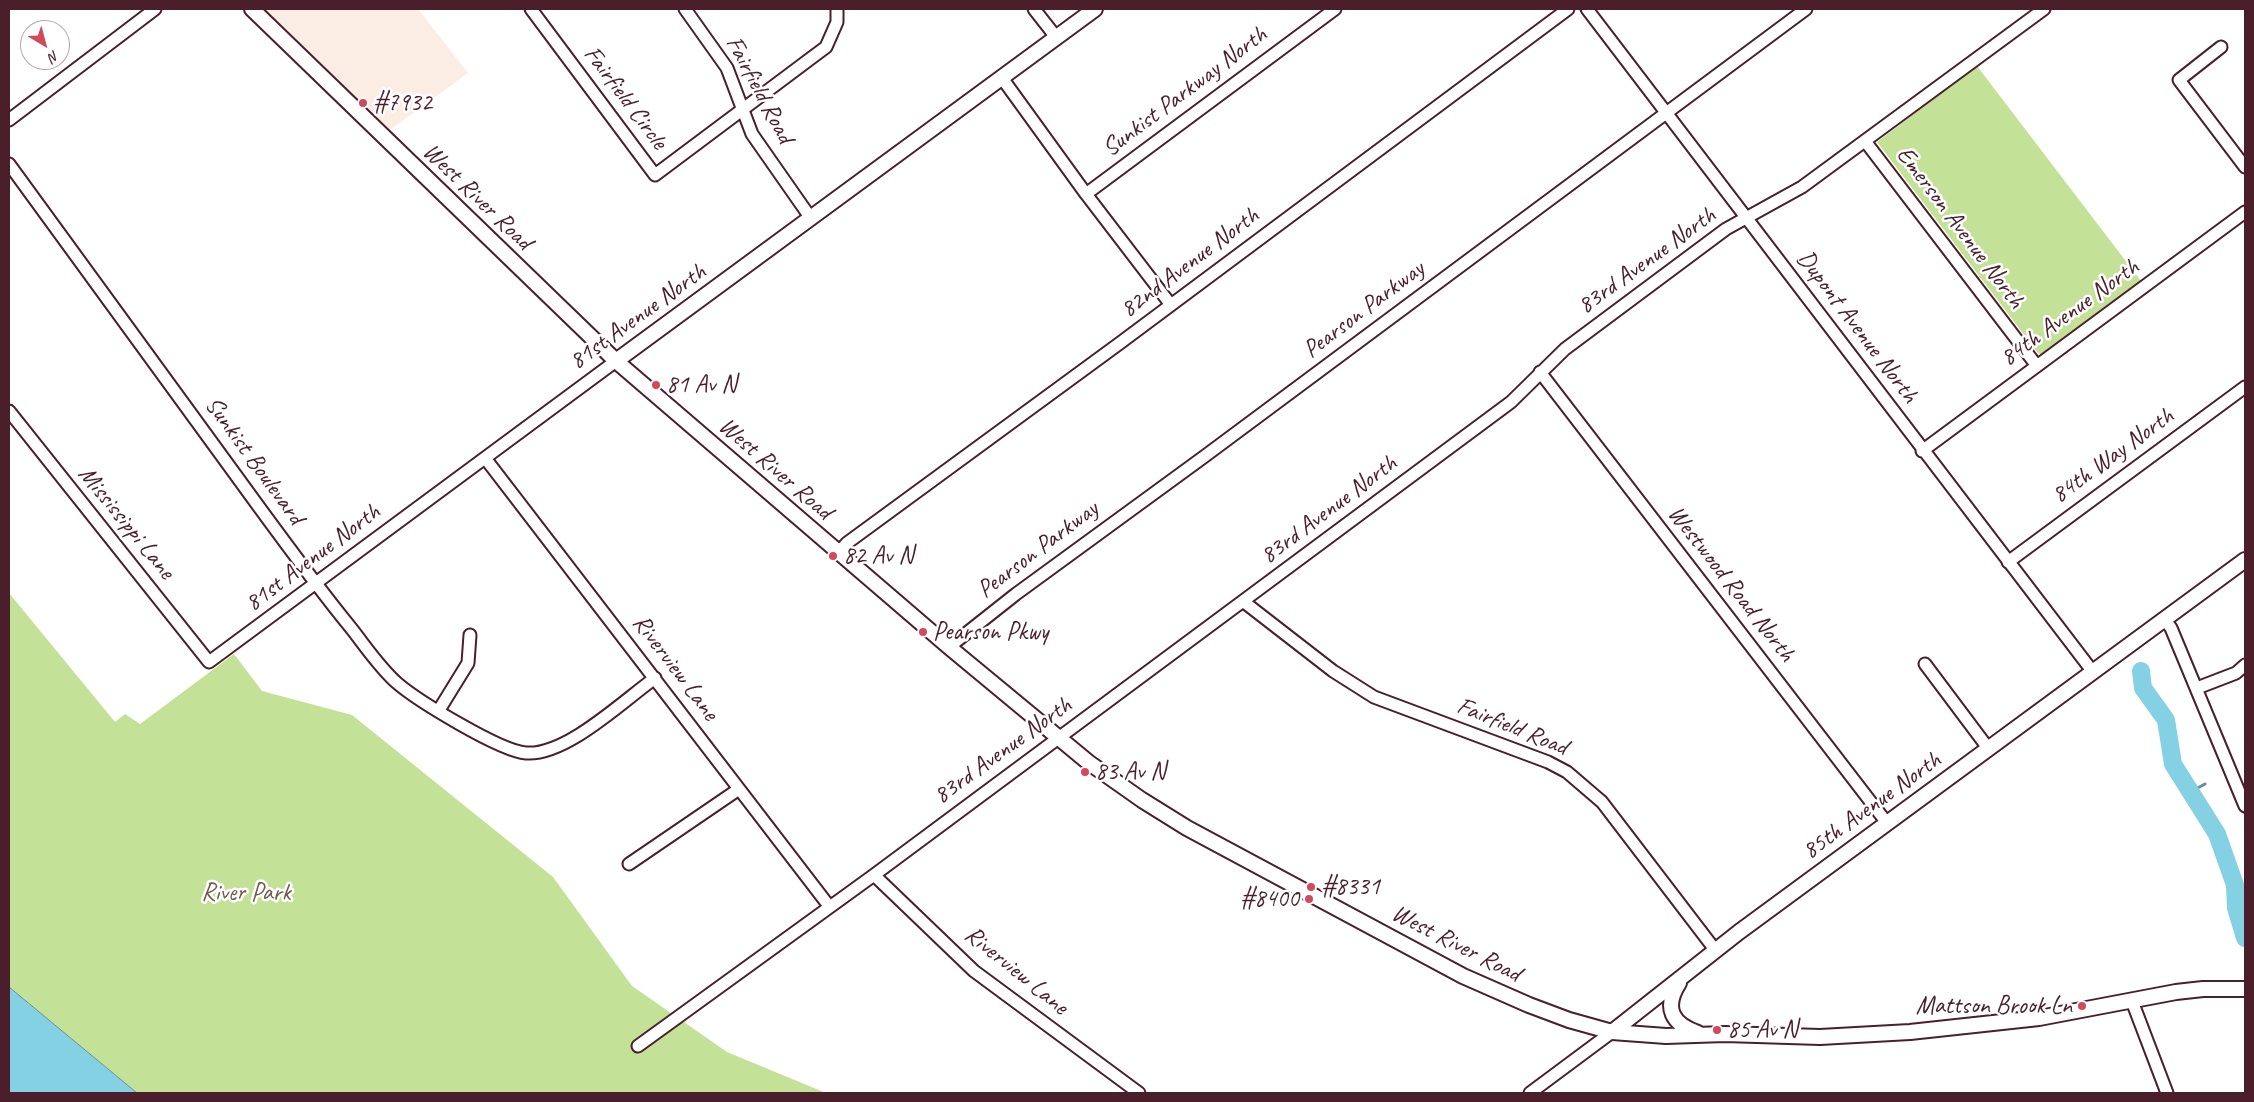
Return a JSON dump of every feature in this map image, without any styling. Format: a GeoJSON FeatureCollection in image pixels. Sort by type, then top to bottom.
{"type":"FeatureCollection","features":[{"type":"Feature","properties":{"kind":"street"},"geometry":{"type":"LineString","coordinates":[[9,120],[155,9]]}},
{"type":"Feature","properties":{"kind":"street","name":"West River Road"},"geometry":{"type":"LineString","coordinates":[[252,9],[616,361],[1058,738],[1142,800],[1187,828],[1432,960],[1497,992],[1549,1013],[1612,1032],[1666,1036],[1702,1034],[1820,1038],[1910,1032],[2024,1020],[2203,989],[2245,989]]}},
{"type":"Feature","properties":{"kind":"street","name":"Fairfield Circle"},"geometry":{"type":"LineString","coordinates":[[531,9],[655,175],[742,110]]}},
{"type":"Feature","properties":{"kind":"street","name":"Fairfield Road"},"geometry":{"type":"LineString","coordinates":[[685,9],[727,68],[742,110],[757,142],[810,217]]}},
{"type":"Feature","properties":{"kind":"street"},"geometry":{"type":"LineString","coordinates":[[742,110],[826,47],[837,22],[837,9]]}},
{"type":"Feature","properties":{"kind":"street"},"geometry":{"type":"LineString","coordinates":[[1034,9],[1056,38]]}},
{"type":"Feature","properties":{"kind":"street","name":"81st Avenue North"},"geometry":{"type":"LineString","coordinates":[[209,662],[810,217],[1095,9]]}},
{"type":"Feature","properties":{"kind":"street","name":"Sunkist Parkway North"},"geometry":{"type":"LineString","coordinates":[[1086,194],[1335,9]]}},
{"type":"Feature","properties":{"kind":"street","name":"82nd Avenue North"},"geometry":{"type":"LineString","coordinates":[[839,552],[846,544],[1568,9]]}},
{"type":"Feature","properties":{"kind":"street","name":"Dupont Avenue North"},"geometry":{"type":"LineString","coordinates":[[1587,9],[2093,672]]}},
{"type":"Feature","properties":{"kind":"street","name":"Pearson Parkway"},"geometry":{"type":"LineString","coordinates":[[949,647],[1039,576],[1206,456],[1806,9]]}},
{"type":"Feature","properties":{"kind":"street","name":"83rd Avenue North"},"geometry":{"type":"LineString","coordinates":[[638,1046],[1244,602],[1511,402],[1565,349],[1726,229],[1802,186],[2044,9]]}},
{"type":"Feature","properties":{"kind":"street"},"geometry":{"type":"LineString","coordinates":[[2221,47],[2179,80],[2245,167]]}},
{"type":"Feature","properties":{"kind":"street"},"geometry":{"type":"LineString","coordinates":[[1002,78],[1086,194],[1171,304]]}},
{"type":"Feature","properties":{"kind":"street","name":"Emerson Avenue North"},"geometry":{"type":"LineString","coordinates":[[1865,141],[2037,366]]}},
{"type":"Feature","properties":{"kind":"street","name":"Sunkist Boulevard"},"geometry":{"type":"LineString","coordinates":[[9,164],[316,584],[384,669],[412,694],[509,750],[542,753],[574,739],[655,678]]}},
{"type":"Feature","properties":{"kind":"street","name":"84th Avenue North"},"geometry":{"type":"LineString","coordinates":[[1922,450],[2245,212]]}},
{"type":"Feature","properties":{"kind":"street","name":"Westwood Road North"},"geometry":{"type":"LineString","coordinates":[[1540,372],[1887,823]]}},
{"type":"Feature","properties":{"kind":"street","name":"84th Way North"},"geometry":{"type":"LineString","coordinates":[[2008,562],[2245,387]]}},
{"type":"Feature","properties":{"kind":"street","name":"Mississippi Lane"},"geometry":{"type":"LineString","coordinates":[[9,411],[209,662]]}},
{"type":"Feature","properties":{"kind":"street","name":"Riverview Lane"},"geometry":{"type":"LineString","coordinates":[[485,458],[829,906]]}},
{"type":"Feature","properties":{"kind":"street","name":"85th Avenue North"},"geometry":{"type":"LineString","coordinates":[[1530,1093],[1887,823],[2245,560]]}},
{"type":"Feature","properties":{"kind":"street","name":"Fairfield Road"},"geometry":{"type":"LineString","coordinates":[[1244,602],[1333,671],[1374,697],[1548,762],[1567,772],[1602,802],[1716,951]]}},
{"type":"Feature","properties":{"kind":"street"},"geometry":{"type":"LineString","coordinates":[[2165,620],[2171,628],[2197,688],[2245,806]]}},
{"type":"Feature","properties":{"kind":"street"},"geometry":{"type":"LineString","coordinates":[[440,710],[468,663],[470,635]]}},
{"type":"Feature","properties":{"kind":"street"},"geometry":{"type":"LineString","coordinates":[[1924,664],[1988,748]]}},
{"type":"Feature","properties":{"kind":"street"},"geometry":{"type":"LineString","coordinates":[[2197,688],[2236,673],[2245,665]]}},
{"type":"Feature","properties":{"kind":"street"},"geometry":{"type":"LineString","coordinates":[[528,753],[528,766]]}},
{"type":"Feature","properties":{"kind":"street"},"geometry":{"type":"LineString","coordinates":[[629,864],[740,789]]}},
{"type":"Feature","properties":{"kind":"street","name":"Riverview Lane"},"geometry":{"type":"LineString","coordinates":[[874,874],[974,971],[1139,1093]]}},
{"type":"Feature","properties":{"kind":"street"},"geometry":{"type":"LineString","coordinates":[[1682,979],[1672,995],[1672,1014],[1681,1026],[1702,1034]]}},
{"type":"Feature","properties":{"kind":"street"},"geometry":{"type":"LineString","coordinates":[[2132,1001],[2167,1093]]}},
{"type":"Feature","properties":{"kind":"shaded area"},"geometry":{"type":"Polygon","coordinates":[[[262,9],[418,9],[468,73],[387,132],[262,9]]]}},
{"type":"Feature","properties":{"kind":"green space"},"geometry":{"type":"Polygon","coordinates":[[[1977,66],[2141,281],[2042,355],[2038,353],[1877,142],[1977,66]]]}},
{"type":"Feature","properties":{"kind":"green space","name":"River Park"},"geometry":{"type":"Polygon","coordinates":[[[9,593],[115,722],[125,714],[140,724],[234,654],[262,691],[352,715],[553,877],[632,986],[727,1052],[826,1093],[137,1093],[9,987],[9,593]]]}},
{"type":"Feature","properties":{"kind":"water"},"geometry":{"type":"Polygon","coordinates":[[[9,987],[137,1093],[9,1093],[9,987]]]}},
{"type":"Feature","properties":{"kind":"waterway"},"geometry":{"type":"LineString","coordinates":[[2141,671],[2143,688],[2166,720],[2173,764],[2217,834],[2235,885],[2236,908],[2245,938]]}},
{"type":"Feature","properties":{"kind":"waterway"},"geometry":{"type":"LineString","coordinates":[[2192,791],[2205,784]]}},
{"type":"Feature","properties":{"kind":"place","name":"#7932"},"geometry":{"type":"Point","coordinates":[363,103]}},
{"type":"Feature","properties":{"kind":"place","name":"81 Av N"},"geometry":{"type":"Point","coordinates":[656,385]}},
{"type":"Feature","properties":{"kind":"place","name":"82 Av N"},"geometry":{"type":"Point","coordinates":[833,556]}},
{"type":"Feature","properties":{"kind":"place","name":"Pearson Pkwy"},"geometry":{"type":"Point","coordinates":[923,632]}},
{"type":"Feature","properties":{"kind":"place","name":"83 Av N"},"geometry":{"type":"Point","coordinates":[1085,772]}},
{"type":"Feature","properties":{"kind":"place","name":"#8331"},"geometry":{"type":"Point","coordinates":[1311,887]}},
{"type":"Feature","properties":{"kind":"place","name":"#8400"},"geometry":{"type":"Point","coordinates":[1309,899]}},
{"type":"Feature","properties":{"kind":"place","name":"Mattson Brook Ln"},"geometry":{"type":"Point","coordinates":[2082,1006]}},
{"type":"Feature","properties":{"kind":"place","name":"85 Av N"},"geometry":{"type":"Point","coordinates":[1717,1030]}}]}
